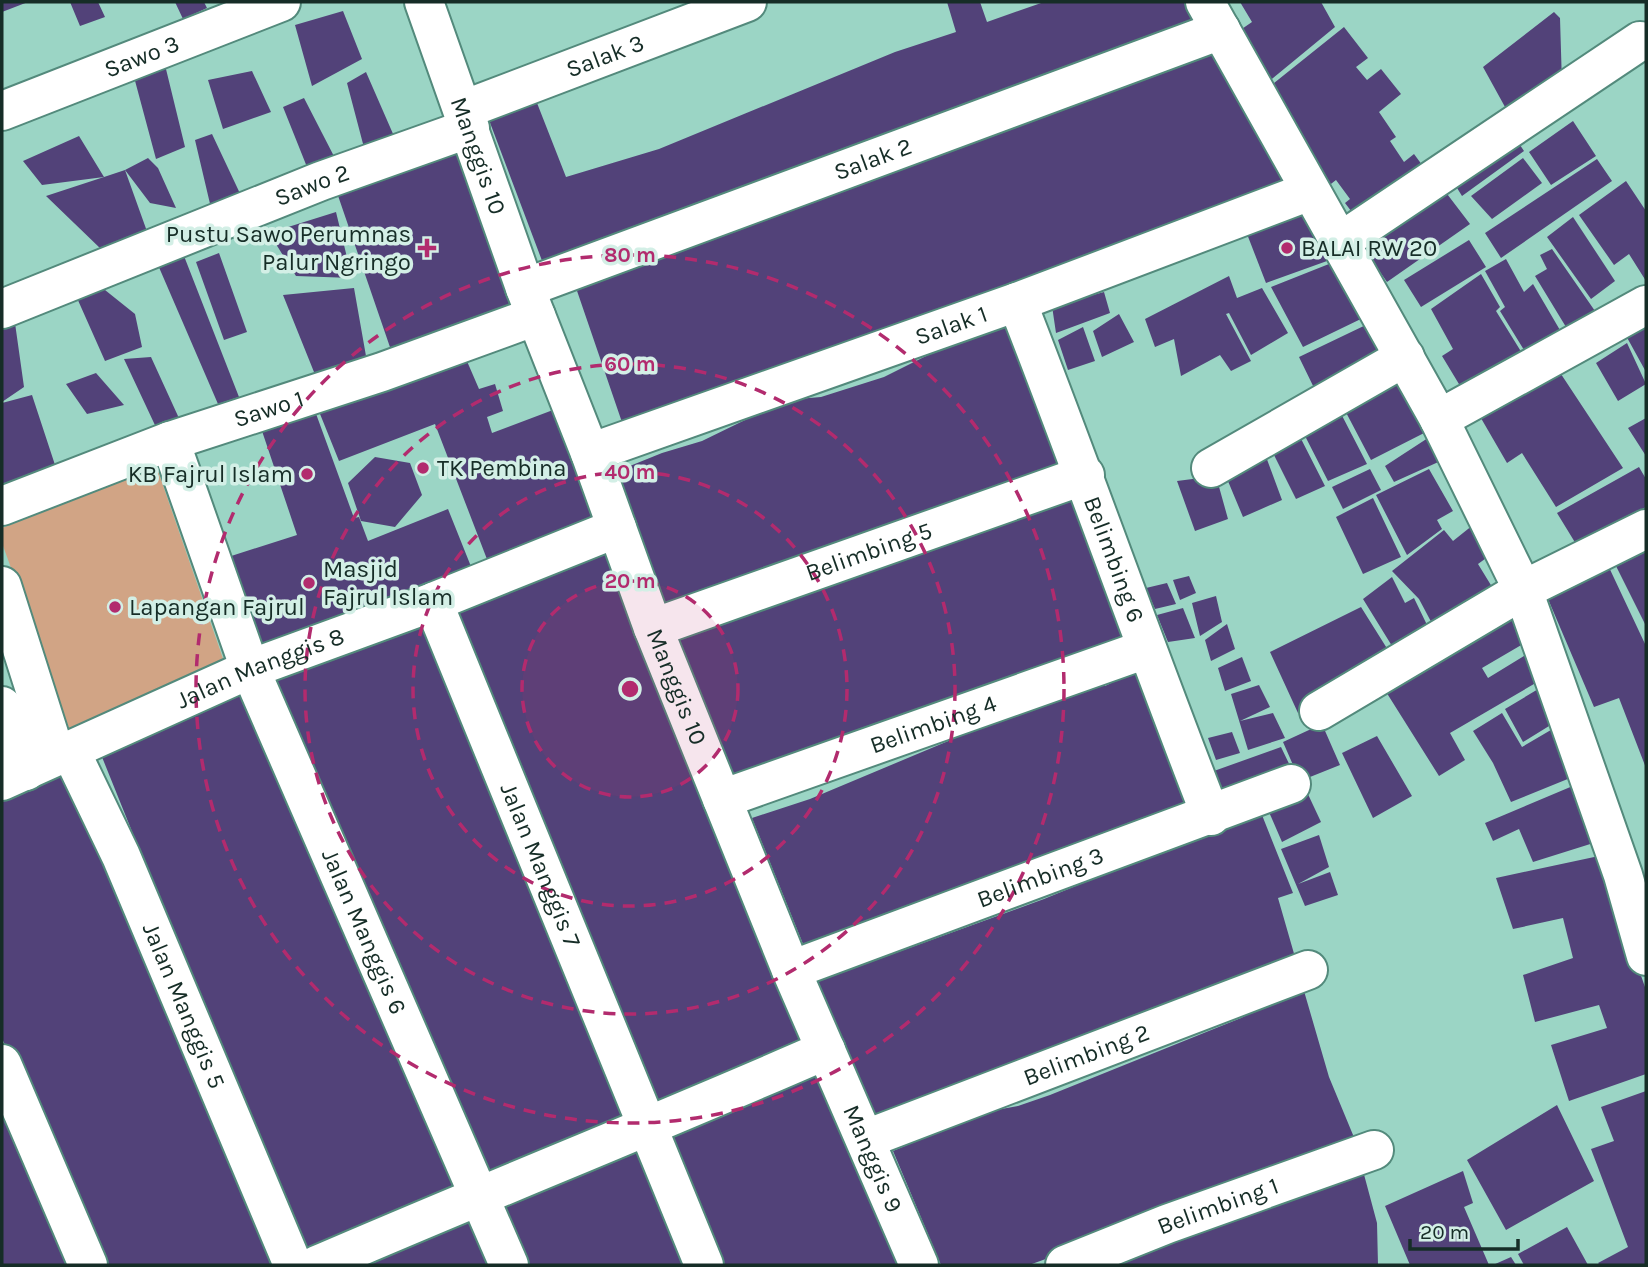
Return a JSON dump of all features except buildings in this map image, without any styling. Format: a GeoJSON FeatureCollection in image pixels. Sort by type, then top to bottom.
{"type":"FeatureCollection","features":[{"type":"Feature","properties":{"kind":"street","name":"Sawo 3"},"geometry":{"type":"LineString","coordinates":[[2,111],[281,2]]}},
{"type":"Feature","properties":{"kind":"street","name":"Manggis 10"},"geometry":{"type":"LineString","coordinates":[[424,2],[531,302],[590,453],[653,628],[791,970],[827,1050]]}},
{"type":"Feature","properties":{"kind":"street","name":"Salak 3"},"geometry":{"type":"LineString","coordinates":[[466,119],[747,2]]}},
{"type":"Feature","properties":{"kind":"street"},"geometry":{"type":"LineString","coordinates":[[1213,16],[1439,419],[1524,590],[1635,872],[1646,956]]}},
{"type":"Feature","properties":{"kind":"street","name":"Salak 2"},"geometry":{"type":"LineString","coordinates":[[531,302],[1213,16]]}},
{"type":"Feature","properties":{"kind":"street"},"geometry":{"type":"LineString","coordinates":[[1340,242],[1640,41]]}},
{"type":"Feature","properties":{"kind":"street","name":"Sawo 2"},"geometry":{"type":"LineString","coordinates":[[2,309],[321,181],[466,119]]}},
{"type":"Feature","properties":{"kind":"street","name":"Salak 1"},"geometry":{"type":"LineString","coordinates":[[590,453],[1017,302],[1310,191]]}},
{"type":"Feature","properties":{"kind":"street","name":"Sawo 1"},"geometry":{"type":"LineString","coordinates":[[2,506],[170,441],[382,372],[531,302]]}},
{"type":"Feature","properties":{"kind":"street","name":"Belimbing 6"},"geometry":{"type":"LineString","coordinates":[[1017,302],[1085,475],[1146,649],[1211,816]]}},
{"type":"Feature","properties":{"kind":"street"},"geometry":{"type":"LineString","coordinates":[[1439,419],[1646,304]]}},
{"type":"Feature","properties":{"kind":"street"},"geometry":{"type":"LineString","coordinates":[[1211,468],[1405,357]]}},
{"type":"Feature","properties":{"kind":"street","name":"Jalan Manggis 6"},"geometry":{"type":"LineString","coordinates":[[170,441],[250,669],[481,1195],[509,1265]]}},
{"type":"Feature","properties":{"kind":"street","name":"Belimbing 5"},"geometry":{"type":"LineString","coordinates":[[653,628],[1085,475]]}},
{"type":"Feature","properties":{"kind":"street","name":"Jalan Manggis 8"},"geometry":{"type":"LineString","coordinates":[[38,765],[250,669],[433,602],[617,528]]}},
{"type":"Feature","properties":{"kind":"street"},"geometry":{"type":"LineString","coordinates":[[1319,711],[1524,590],[1646,528]]}},
{"type":"Feature","properties":{"kind":"street"},"geometry":{"type":"LineString","coordinates":[[2,586],[38,765]]}},
{"type":"Feature","properties":{"kind":"street","name":"Jalan Manggis 7"},"geometry":{"type":"LineString","coordinates":[[433,602],[704,1265]]}},
{"type":"Feature","properties":{"kind":"street","name":"Belimbing 4"},"geometry":{"type":"LineString","coordinates":[[722,799],[1146,649]]}},
{"type":"Feature","properties":{"kind":"street"},"geometry":{"type":"LineString","coordinates":[[2,706],[38,765]]}},
{"type":"Feature","properties":{"kind":"street","name":"Jalan Manggis 5"},"geometry":{"type":"LineString","coordinates":[[38,765],[121,856],[293,1265]]}},
{"type":"Feature","properties":{"kind":"street","name":"Belimbing 3"},"geometry":{"type":"LineString","coordinates":[[791,970],[1291,784]]}},
{"type":"Feature","properties":{"kind":"street","name":"Belimbing 2"},"geometry":{"type":"LineString","coordinates":[[866,1139],[1308,971]]}},
{"type":"Feature","properties":{"kind":"street"},"geometry":{"type":"LineString","coordinates":[[317,1265],[648,1128],[827,1050]]}},
{"type":"Feature","properties":{"kind":"street","name":"Manggis 9"},"geometry":{"type":"LineString","coordinates":[[827,1050],[919,1265]]}},
{"type":"Feature","properties":{"kind":"street"},"geometry":{"type":"LineString","coordinates":[[2,1064],[88,1265]]}},
{"type":"Feature","properties":{"kind":"street","name":"Belimbing 1"},"geometry":{"type":"LineString","coordinates":[[1065,1265],[1167,1224],[1374,1150]]}},
{"type":"Feature","properties":{"kind":"shaded area","name":"Lapangan Fajrul"},"geometry":{"type":"Polygon","coordinates":[[[157,468],[227,670],[70,731],[2,543],[2,528],[157,468]]]}},
{"type":"Feature","properties":{"kind":"place","name":"Pustu Sawo Perumnas Palur Ngringo"},"geometry":{"type":"Point","coordinates":[427,248]}},
{"type":"Feature","properties":{"kind":"place","name":"BALAI RW 20"},"geometry":{"type":"Point","coordinates":[1287,248]}},
{"type":"Feature","properties":{"kind":"place","name":"TK Pembina"},"geometry":{"type":"Point","coordinates":[423,468]}},
{"type":"Feature","properties":{"kind":"place","name":"KB Fajrul Islam"},"geometry":{"type":"Point","coordinates":[307,474]}},
{"type":"Feature","properties":{"kind":"place","name":"Masjid Fajrul Islam"},"geometry":{"type":"Point","coordinates":[309,583]}},
{"type":"Feature","properties":{"kind":"place","name":"Lapangan Fajrul"},"geometry":{"type":"Point","coordinates":[115,607]}}]}
